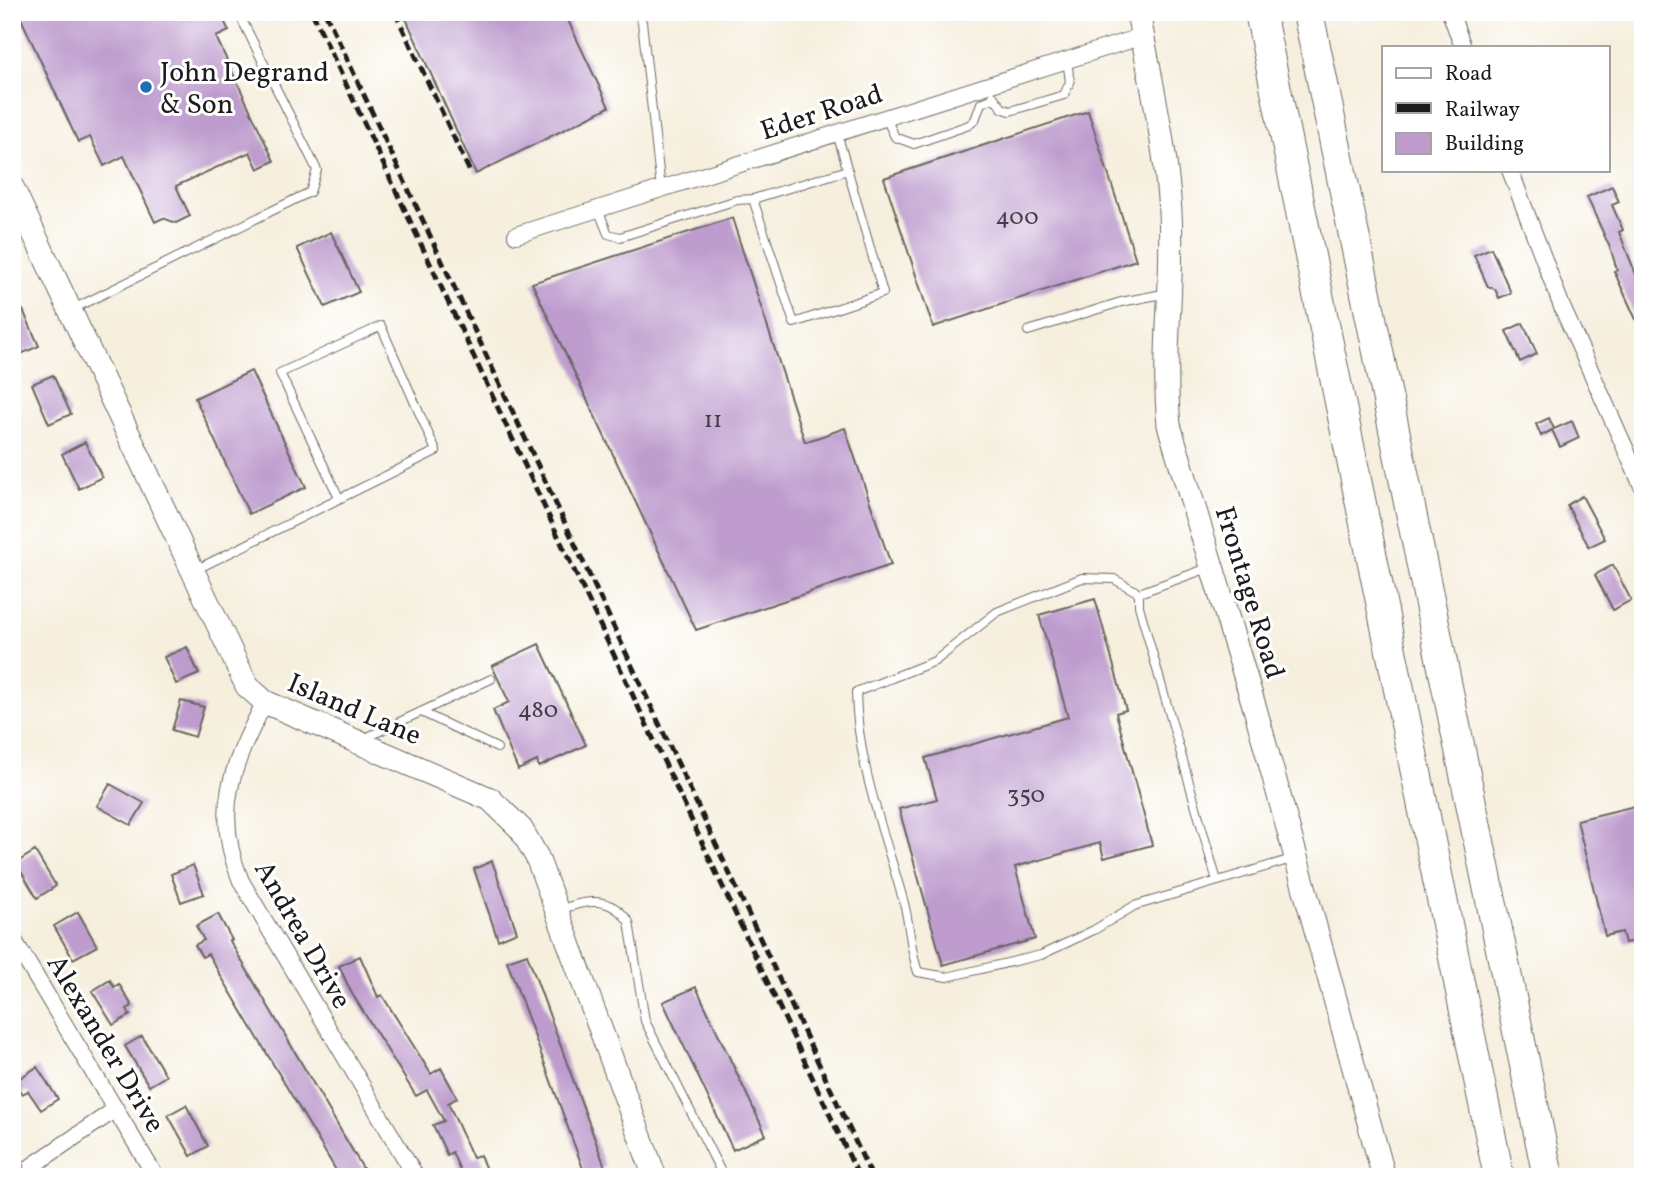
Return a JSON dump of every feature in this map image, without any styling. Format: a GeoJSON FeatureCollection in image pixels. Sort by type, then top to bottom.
{"type":"FeatureCollection","features":[{"type":"Feature","properties":{"kind":"highway"},"geometry":{"type":"LineString","coordinates":[[1260,12],[1499,1177]]}},
{"type":"Feature","properties":{"kind":"highway"},"geometry":{"type":"LineString","coordinates":[[1308,12],[1548,1177]]}},
{"type":"Feature","properties":{"kind":"street","name":"Frontage Road"},"geometry":{"type":"LineString","coordinates":[[1138,12],[1170,211],[1166,389],[1169,425],[1256,712],[1384,1177]]}},
{"type":"Feature","properties":{"kind":"street"},"geometry":{"type":"LineString","coordinates":[[1450,12],[1463,46]]}},
{"type":"Feature","properties":{"kind":"street","name":"Eder Road"},"geometry":{"type":"LineString","coordinates":[[516,236],[837,133],[991,92],[1067,60],[1143,37]]}},
{"type":"Feature","properties":{"kind":"street"},"geometry":{"type":"LineString","coordinates":[[1511,172],[1562,307],[1643,488]]}},
{"type":"Feature","properties":{"kind":"street","name":"Island Lane"},"geometry":{"type":"LineString","coordinates":[[12,187],[239,674],[265,702],[477,793],[500,807],[522,829],[537,857],[654,1177]]}},
{"type":"Feature","properties":{"kind":"street","name":"Andrea Drive"},"geometry":{"type":"LineString","coordinates":[[265,702],[246,739],[226,798],[225,820],[232,860],[241,881],[416,1177]]}},
{"type":"Feature","properties":{"kind":"street","name":"Alexander Drive"},"geometry":{"type":"LineString","coordinates":[[12,937],[156,1177]]}},
{"type":"Feature","properties":{"kind":"street"},"geometry":{"type":"LineString","coordinates":[[35,1177],[32,1166],[116,1109]]}},
{"type":"Feature","properties":{"kind":"lane"},"geometry":{"type":"LineString","coordinates":[[70,310],[310,192],[317,170],[238,12]]}},
{"type":"Feature","properties":{"kind":"lane"},"geometry":{"type":"LineString","coordinates":[[637,12],[642,22],[661,190]]}},
{"type":"Feature","properties":{"kind":"lane"},"geometry":{"type":"LineString","coordinates":[[887,118],[895,137],[904,143],[914,144],[969,125],[975,120],[981,103],[991,92],[1002,108],[1010,111],[1064,95],[1070,82],[1067,60]]}},
{"type":"Feature","properties":{"kind":"lane"},"geometry":{"type":"LineString","coordinates":[[753,199],[794,323],[883,293],[837,133]]}},
{"type":"Feature","properties":{"kind":"lane"},"geometry":{"type":"LineString","coordinates":[[598,209],[608,234],[620,237],[737,200],[753,199],[848,170]]}},
{"type":"Feature","properties":{"kind":"lane"},"geometry":{"type":"LineString","coordinates":[[1028,331],[1121,302],[1168,293]]}},
{"type":"Feature","properties":{"kind":"lane"},"geometry":{"type":"LineString","coordinates":[[192,572],[436,451],[381,326],[280,373],[339,498]]}},
{"type":"Feature","properties":{"kind":"lane"},"geometry":{"type":"LineString","coordinates":[[1212,566],[1139,593],[1114,579],[1082,578],[997,612],[935,662],[856,692],[856,717],[867,769],[906,913],[909,945],[918,972],[947,977],[1041,955],[1094,930],[1134,906],[1295,858]]}},
{"type":"Feature","properties":{"kind":"lane"},"geometry":{"type":"LineString","coordinates":[[1139,593],[1139,606],[1217,881]]}},
{"type":"Feature","properties":{"kind":"lane"},"geometry":{"type":"LineString","coordinates":[[358,741],[491,679]]}},
{"type":"Feature","properties":{"kind":"lane"},"geometry":{"type":"LineString","coordinates":[[421,712],[497,748]]}},
{"type":"Feature","properties":{"kind":"lane"},"geometry":{"type":"LineString","coordinates":[[557,911],[591,900],[612,906],[629,922],[645,1021],[721,1171]]}},
{"type":"Feature","properties":{"kind":"building","name":"John Degrand & Son"},"geometry":{"type":"Polygon","coordinates":[[[18,12],[220,12],[229,31],[216,37],[274,161],[258,169],[250,152],[176,186],[190,216],[176,223],[163,218],[155,222],[124,156],[104,166],[90,137],[78,142],[18,12]]]}},
{"type":"Feature","properties":{"kind":"building"},"geometry":{"type":"Polygon","coordinates":[[[403,12],[564,12],[609,107],[476,174],[403,12]]]}},
{"type":"Feature","properties":{"kind":"building"},"geometry":{"type":"Polygon","coordinates":[[[1088,111],[1136,260],[933,327],[884,178],[1088,111]]]}},
{"type":"Feature","properties":{"kind":"building"},"geometry":{"type":"Polygon","coordinates":[[[1612,186],[1619,202],[1612,205],[1623,230],[1619,232],[1643,292],[1643,335],[1614,271],[1617,270],[1611,250],[1587,197],[1612,186]]]}},
{"type":"Feature","properties":{"kind":"building"},"geometry":{"type":"Polygon","coordinates":[[[732,218],[805,442],[845,428],[891,565],[696,630],[532,283],[732,218]]]}},
{"type":"Feature","properties":{"kind":"building"},"geometry":{"type":"Polygon","coordinates":[[[331,232],[359,292],[325,307],[297,248],[331,232]]]}},
{"type":"Feature","properties":{"kind":"building"},"geometry":{"type":"Polygon","coordinates":[[[1491,248],[1511,293],[1499,298],[1495,289],[1488,287],[1474,255],[1491,248]]]}},
{"type":"Feature","properties":{"kind":"building"},"geometry":{"type":"Polygon","coordinates":[[[23,310],[39,346],[12,358],[12,315],[23,310]]]}},
{"type":"Feature","properties":{"kind":"building"},"geometry":{"type":"Polygon","coordinates":[[[1523,323],[1537,354],[1520,362],[1506,331],[1523,323]]]}},
{"type":"Feature","properties":{"kind":"building"},"geometry":{"type":"Polygon","coordinates":[[[251,371],[306,487],[249,514],[195,398],[251,371]]]}},
{"type":"Feature","properties":{"kind":"building"},"geometry":{"type":"Polygon","coordinates":[[[53,375],[71,414],[49,424],[32,384],[53,375]]]}},
{"type":"Feature","properties":{"kind":"building"},"geometry":{"type":"Polygon","coordinates":[[[1549,418],[1554,429],[1572,421],[1579,438],[1560,447],[1552,430],[1541,436],[1536,424],[1549,418]]]}},
{"type":"Feature","properties":{"kind":"building"},"geometry":{"type":"Polygon","coordinates":[[[85,442],[102,477],[79,489],[62,454],[85,442]]]}},
{"type":"Feature","properties":{"kind":"building"},"geometry":{"type":"Polygon","coordinates":[[[1582,496],[1605,539],[1589,547],[1567,505],[1582,496]]]}},
{"type":"Feature","properties":{"kind":"building"},"geometry":{"type":"Polygon","coordinates":[[[1613,565],[1631,600],[1613,610],[1595,575],[1613,565]]]}},
{"type":"Feature","properties":{"kind":"building"},"geometry":{"type":"Polygon","coordinates":[[[1095,599],[1126,710],[1116,713],[1152,845],[1104,858],[1100,843],[1015,867],[1035,939],[943,965],[899,809],[937,799],[925,758],[1068,717],[1039,615],[1095,599]]]}},
{"type":"Feature","properties":{"kind":"building"},"geometry":{"type":"Polygon","coordinates":[[[539,644],[586,745],[539,767],[537,761],[518,770],[493,710],[509,702],[492,666],[539,644]]]}},
{"type":"Feature","properties":{"kind":"building"},"geometry":{"type":"Polygon","coordinates":[[[187,647],[199,674],[176,684],[164,657],[187,647]]]}},
{"type":"Feature","properties":{"kind":"building"},"geometry":{"type":"Polygon","coordinates":[[[181,701],[204,707],[195,737],[172,730],[181,701]]]}},
{"type":"Feature","properties":{"kind":"building"},"geometry":{"type":"Polygon","coordinates":[[[110,784],[144,803],[131,825],[97,806],[110,784]]]}},
{"type":"Feature","properties":{"kind":"building"},"geometry":{"type":"Polygon","coordinates":[[[1643,804],[1640,867],[1643,927],[1636,929],[1639,940],[1625,943],[1622,932],[1605,936],[1577,820],[1643,804]]]}},
{"type":"Feature","properties":{"kind":"building"},"geometry":{"type":"Polygon","coordinates":[[[35,851],[56,886],[37,898],[16,863],[35,851]]]}},
{"type":"Feature","properties":{"kind":"building"},"geometry":{"type":"Polygon","coordinates":[[[492,861],[517,932],[498,940],[474,869],[492,861]]]}},
{"type":"Feature","properties":{"kind":"building"},"geometry":{"type":"Polygon","coordinates":[[[193,865],[204,894],[181,902],[171,874],[193,865]]]}},
{"type":"Feature","properties":{"kind":"building"},"geometry":{"type":"Polygon","coordinates":[[[78,912],[97,946],[73,959],[54,926],[78,912]]]}},
{"type":"Feature","properties":{"kind":"building"},"geometry":{"type":"Polygon","coordinates":[[[218,914],[232,940],[230,941],[368,1177],[340,1177],[208,954],[202,957],[195,945],[204,940],[196,926],[218,914]]]}},
{"type":"Feature","properties":{"kind":"building"},"geometry":{"type":"Polygon","coordinates":[[[527,954],[605,1167],[585,1174],[507,961],[527,954]]]}},
{"type":"Feature","properties":{"kind":"building"},"geometry":{"type":"Polygon","coordinates":[[[360,956],[378,997],[382,995],[431,1074],[441,1068],[457,1098],[448,1103],[473,1158],[480,1155],[489,1177],[463,1177],[452,1152],[447,1155],[433,1125],[444,1121],[427,1090],[416,1096],[351,992],[339,966],[360,956]]]}},
{"type":"Feature","properties":{"kind":"building"},"geometry":{"type":"Polygon","coordinates":[[[110,980],[114,987],[119,984],[132,1006],[127,1009],[130,1015],[113,1025],[92,991],[110,980]]]}},
{"type":"Feature","properties":{"kind":"building"},"geometry":{"type":"Polygon","coordinates":[[[696,987],[766,1135],[733,1150],[663,1002],[696,987]]]}},
{"type":"Feature","properties":{"kind":"building"},"geometry":{"type":"Polygon","coordinates":[[[142,1036],[166,1076],[149,1086],[125,1046],[142,1036]]]}},
{"type":"Feature","properties":{"kind":"building"},"geometry":{"type":"Polygon","coordinates":[[[37,1067],[58,1099],[41,1110],[28,1091],[22,1094],[14,1082],[37,1067]]]}},
{"type":"Feature","properties":{"kind":"building"},"geometry":{"type":"Polygon","coordinates":[[[186,1105],[208,1146],[191,1156],[168,1115],[186,1105]]]}},
{"type":"Feature","properties":{"kind":"railway"},"geometry":{"type":"LineString","coordinates":[[312,12],[859,1177]]}},
{"type":"Feature","properties":{"kind":"railway"},"geometry":{"type":"LineString","coordinates":[[325,12],[872,1177]]}},
{"type":"Feature","properties":{"kind":"railway"},"geometry":{"type":"LineString","coordinates":[[395,12],[470,172]]}},
{"type":"Feature","properties":{"kind":"place","name":"John Degrand & Son"},"geometry":{"type":"Point","coordinates":[146,87]}}]}
